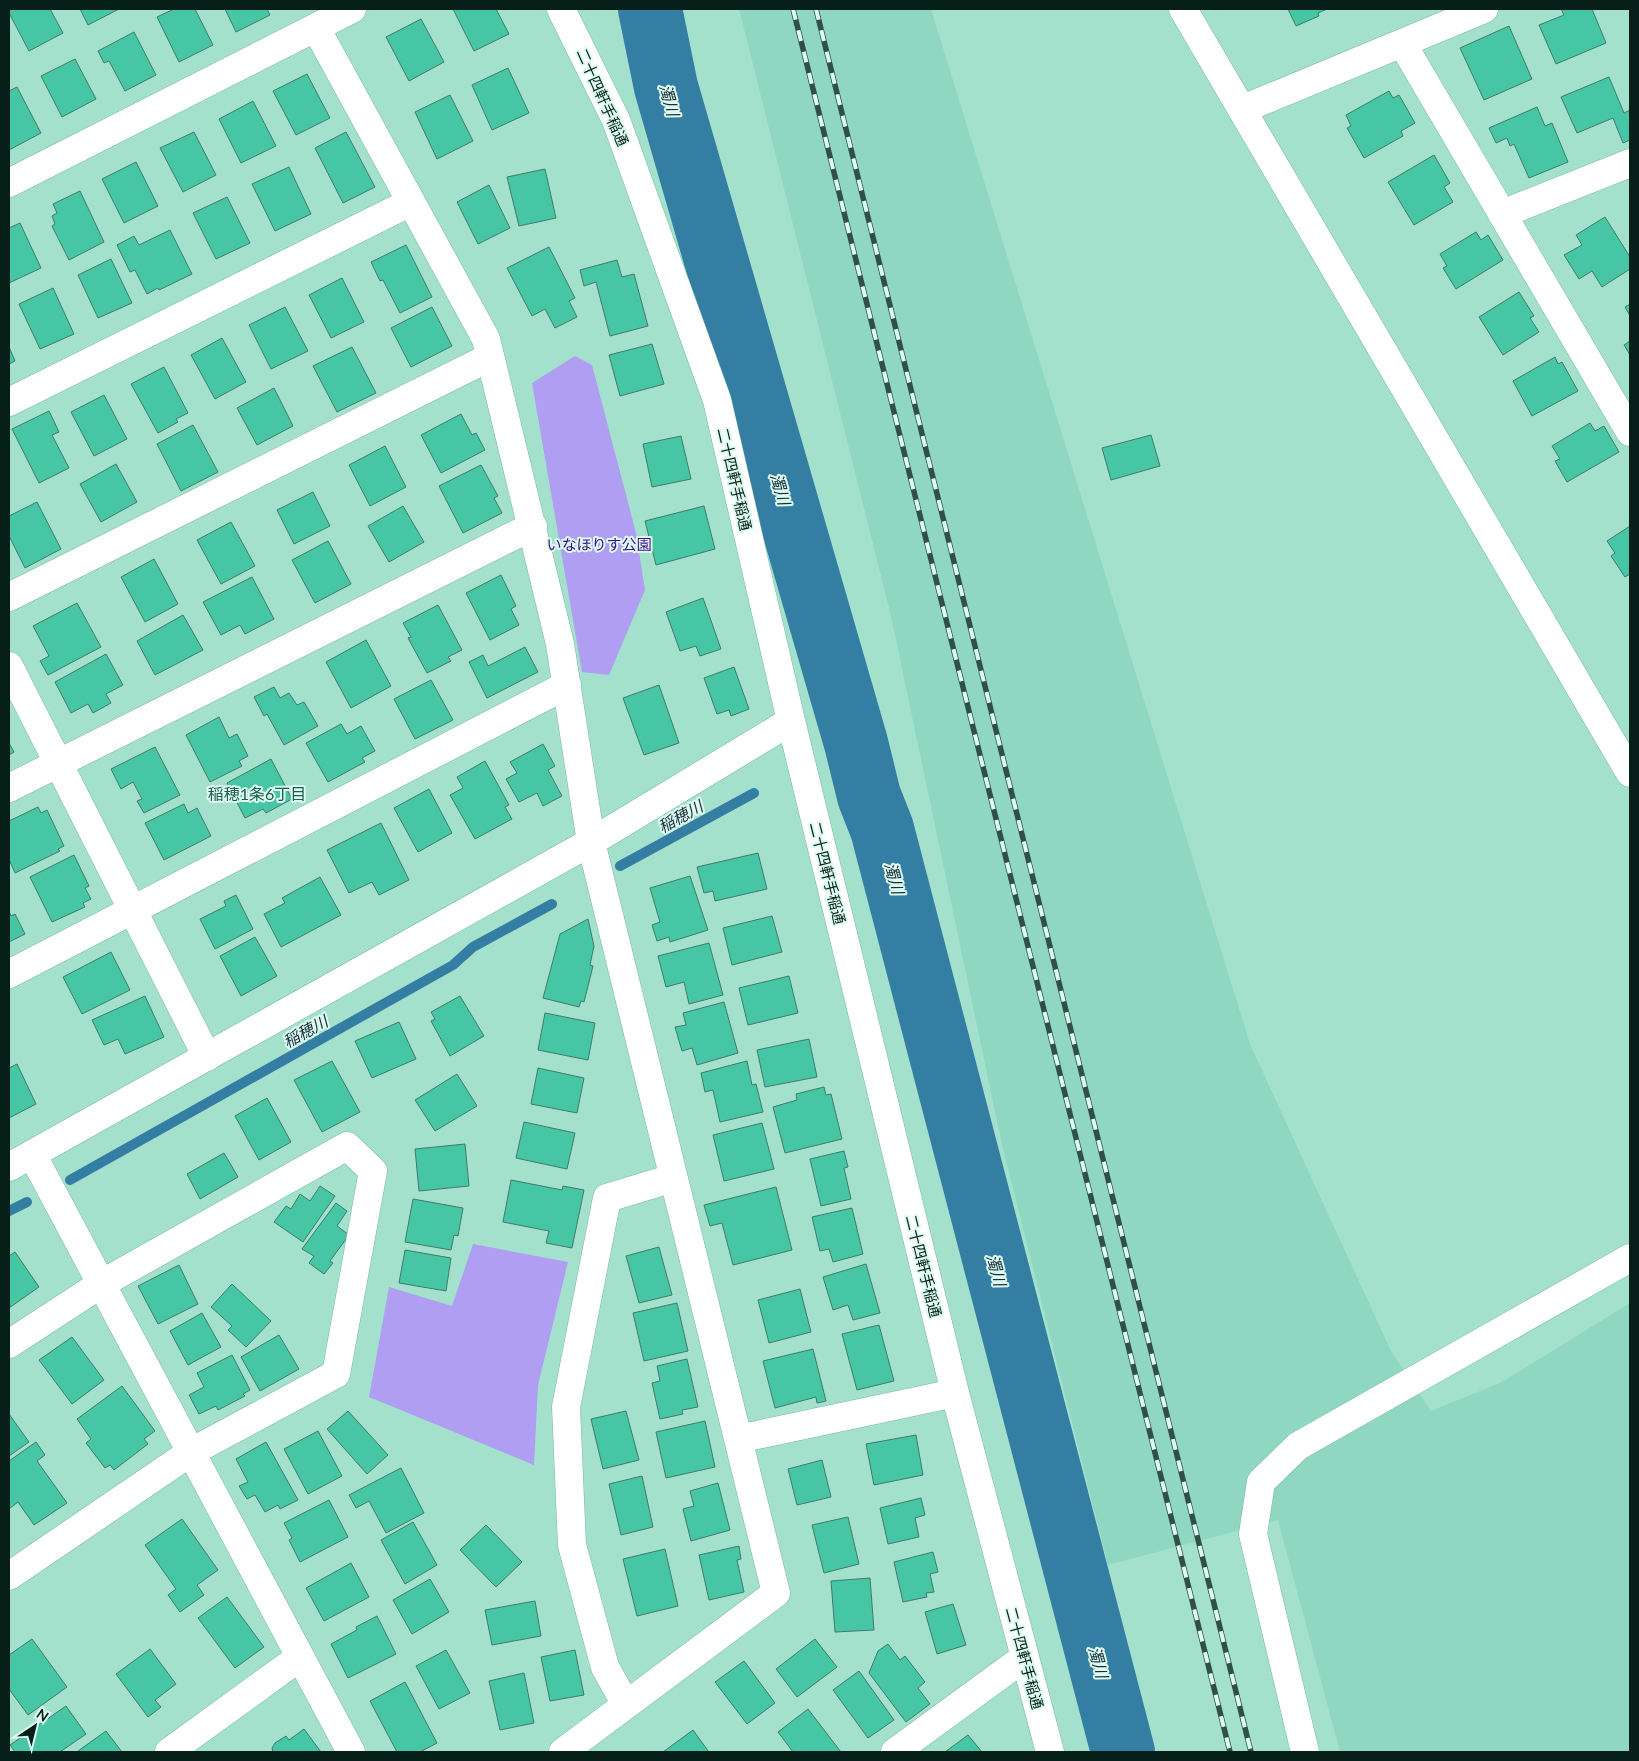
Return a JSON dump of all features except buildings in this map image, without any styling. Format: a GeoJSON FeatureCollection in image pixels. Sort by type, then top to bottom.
{"type":"FeatureCollection","features":[{"type":"Feature","properties":{"kind":"street"},"geometry":{"type":"LineString","coordinates":[[9,183],[352,9]]}},
{"type":"Feature","properties":{"kind":"street","name":"二十四軒手稲通"},"geometry":{"type":"LineString","coordinates":[[561,9],[616,120],[717,400],[792,721],[955,1393],[1050,1752]]}},
{"type":"Feature","properties":{"kind":"street"},"geometry":{"type":"LineString","coordinates":[[1184,9],[1630,773]]}},
{"type":"Feature","properties":{"kind":"street"},"geometry":{"type":"LineString","coordinates":[[1243,109],[1484,9]]}},
{"type":"Feature","properties":{"kind":"street"},"geometry":{"type":"LineString","coordinates":[[316,28],[486,339],[533,526],[560,644],[591,842],[776,1593],[563,1752]]}},
{"type":"Feature","properties":{"kind":"street"},"geometry":{"type":"LineString","coordinates":[[1402,43],[1630,432]]}},
{"type":"Feature","properties":{"kind":"street"},"geometry":{"type":"LineString","coordinates":[[1502,214],[1630,163]]}},
{"type":"Feature","properties":{"kind":"street"},"geometry":{"type":"LineString","coordinates":[[9,402],[411,202]]}},
{"type":"Feature","properties":{"kind":"street"},"geometry":{"type":"LineString","coordinates":[[9,597],[490,357]]}},
{"type":"Feature","properties":{"kind":"street"},"geometry":{"type":"LineString","coordinates":[[9,788],[533,526]]}},
{"type":"Feature","properties":{"kind":"street"},"geometry":{"type":"LineString","coordinates":[[9,666],[207,1056]]}},
{"type":"Feature","properties":{"kind":"street"},"geometry":{"type":"LineString","coordinates":[[9,974],[567,685]]}},
{"type":"Feature","properties":{"kind":"street"},"geometry":{"type":"LineString","coordinates":[[9,1167],[591,842],[792,721]]}},
{"type":"Feature","properties":{"kind":"street"},"geometry":{"type":"LineString","coordinates":[[9,1344],[101,1284],[347,1146],[373,1171],[336,1374],[191,1452],[9,1576]]}},
{"type":"Feature","properties":{"kind":"street"},"geometry":{"type":"LineString","coordinates":[[32,1154],[351,1752]]}},
{"type":"Feature","properties":{"kind":"street"},"geometry":{"type":"LineString","coordinates":[[626,1705],[605,1668],[572,1545],[566,1407],[607,1198],[674,1178]]}},
{"type":"Feature","properties":{"kind":"street"},"geometry":{"type":"LineString","coordinates":[[1305,1752],[1253,1534],[1262,1482],[1298,1446],[1630,1258]]}},
{"type":"Feature","properties":{"kind":"street"},"geometry":{"type":"LineString","coordinates":[[738,1439],[955,1393]]}},
{"type":"Feature","properties":{"kind":"street"},"geometry":{"type":"LineString","coordinates":[[169,1752],[300,1657]]}},
{"type":"Feature","properties":{"kind":"street"},"geometry":{"type":"LineString","coordinates":[[895,1752],[1025,1657]]}},
{"type":"Feature","properties":{"kind":"shaded area"},"geometry":{"type":"Polygon","coordinates":[[[739,9],[931,9],[1250,1044],[1391,1351],[1431,1411],[1502,1382],[1630,1303],[1630,1752],[1340,1752],[1278,1520],[1108,1565],[1002,1145],[891,616],[739,9]]]}},
{"type":"Feature","properties":{"kind":"green space","name":"いなほりす公園"},"geometry":{"type":"Polygon","coordinates":[[[575,356],[592,365],[636,533],[645,590],[609,675],[582,672],[532,383],[575,356]]]}},
{"type":"Feature","properties":{"kind":"green space"},"geometry":{"type":"Polygon","coordinates":[[[473,1244],[568,1262],[538,1385],[534,1465],[369,1397],[389,1287],[452,1306],[473,1244]]]}},
{"type":"Feature","properties":{"kind":"waterway","name":"濁川"},"geometry":{"type":"LineString","coordinates":[[650,9],[666,87],[856,743],[869,796],[882,829],[1123,1752]]}},
{"type":"Feature","properties":{"kind":"waterway","name":"稲穂川"},"geometry":{"type":"LineString","coordinates":[[837,752],[856,743]]}},
{"type":"Feature","properties":{"kind":"waterway","name":"稲穂川"},"geometry":{"type":"LineString","coordinates":[[620,866],[754,793]]}},
{"type":"Feature","properties":{"kind":"waterway","name":"稲穂川"},"geometry":{"type":"LineString","coordinates":[[70,1180],[453,965],[473,947],[552,904]]}},
{"type":"Feature","properties":{"kind":"waterway","name":"稲穂川"},"geometry":{"type":"LineString","coordinates":[[9,1211],[27,1202]]}},
{"type":"Feature","properties":{"kind":"railway"},"geometry":{"type":"LineString","coordinates":[[793,9],[1230,1752]]}},
{"type":"Feature","properties":{"kind":"railway"},"geometry":{"type":"LineString","coordinates":[[816,9],[1251,1752]]}},
{"type":"Feature","properties":{"kind":"district","name":"稲穂1条6丁目"},"geometry":{"type":"Point","coordinates":[257,793]}}]}
